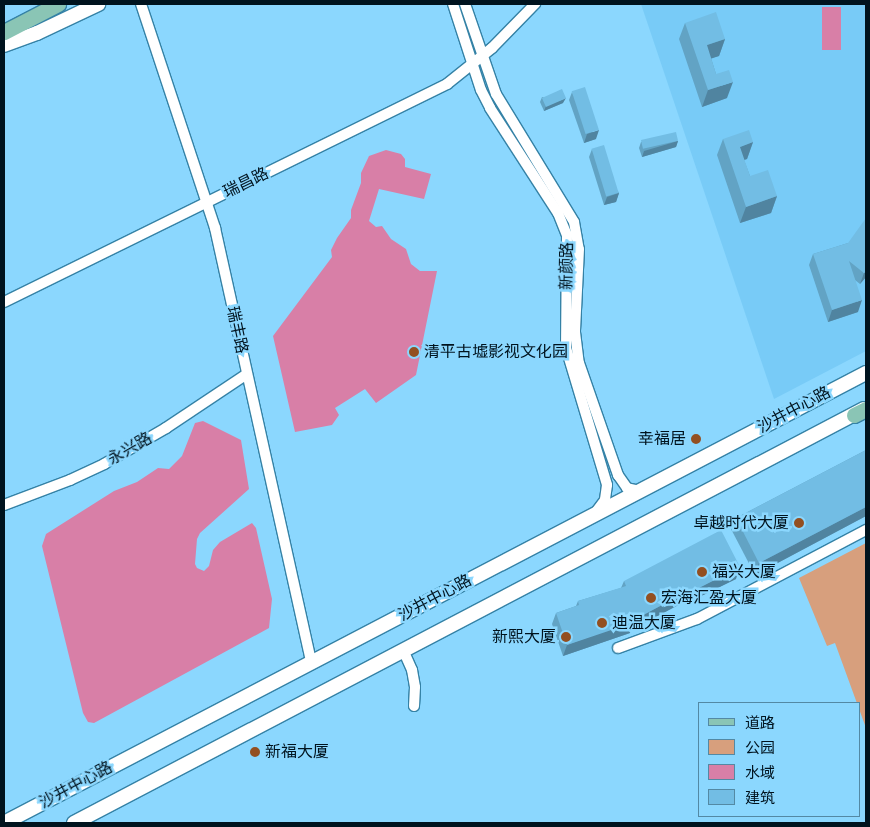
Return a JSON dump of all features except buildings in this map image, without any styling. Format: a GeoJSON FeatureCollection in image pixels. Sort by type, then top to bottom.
{"type":"FeatureCollection","features":[{"type":"Feature","properties":{"kind":"main road"},"geometry":{"type":"LineString","coordinates":[[4,32],[58,4]]}},
{"type":"Feature","properties":{"kind":"street"},"geometry":{"type":"LineString","coordinates":[[4,45],[37,33],[98,4]]}},
{"type":"Feature","properties":{"kind":"street","name":"瑞丰路"},"geometry":{"type":"LineString","coordinates":[[142,4],[208,202],[311,662]]}},
{"type":"Feature","properties":{"kind":"street","name":"新颜路"},"geometry":{"type":"LineString","coordinates":[[453,4],[490,108],[558,213],[567,235],[569,250],[565,329],[566,348],[607,486],[602,505],[592,515]]}},
{"type":"Feature","properties":{"kind":"street","name":"新颜路"},"geometry":{"type":"LineString","coordinates":[[465,4],[496,94],[574,222],[580,249],[575,332],[580,363],[618,475],[627,488],[640,491]]}},
{"type":"Feature","properties":{"kind":"street","name":"瑞昌路"},"geometry":{"type":"LineString","coordinates":[[4,302],[447,84],[482,56],[535,4]]}},
{"type":"Feature","properties":{"kind":"street","name":"沙井中心路"},"geometry":{"type":"LineString","coordinates":[[4,823],[866,372]]}},
{"type":"Feature","properties":{"kind":"street","name":"永兴路"},"geometry":{"type":"LineString","coordinates":[[4,505],[70,480],[104,464],[166,428],[247,374]]}},
{"type":"Feature","properties":{"kind":"street","name":"沙井中心路"},"geometry":{"type":"LineString","coordinates":[[74,823],[862,411]]}},
{"type":"Feature","properties":{"kind":"street"},"geometry":{"type":"LineString","coordinates":[[618,648],[697,619],[866,530]]}},
{"type":"Feature","properties":{"kind":"street"},"geometry":{"type":"LineString","coordinates":[[404,652],[412,670],[415,687],[414,706]]}},
{"type":"Feature","properties":{"kind":"street"},"geometry":{"type":"LineString","coordinates":[[4,809],[35,806]]}},
{"type":"Feature","properties":{"kind":"shaded area"},"geometry":{"type":"Polygon","coordinates":[[[641,4],[866,4],[866,351],[774,399],[641,4]]]}},
{"type":"Feature","properties":{"kind":"green space"},"geometry":{"type":"Polygon","coordinates":[[[866,543],[866,728],[860,712],[860,702],[857,702],[835,643],[827,646],[799,578],[866,543]]]}},
{"type":"Feature","properties":{"kind":"water"},"geometry":{"type":"Polygon","coordinates":[[[822,7],[841,7],[841,50],[822,50],[822,7]]]}},
{"type":"Feature","properties":{"kind":"water"},"geometry":{"type":"Polygon","coordinates":[[[386,150],[401,154],[405,159],[405,167],[431,174],[424,199],[379,189],[369,221],[376,227],[382,226],[391,239],[406,249],[411,264],[420,271],[437,271],[416,375],[376,403],[365,389],[335,408],[339,415],[332,425],[295,432],[273,336],[332,257],[331,250],[351,218],[351,210],[361,183],[361,173],[369,156],[386,150]]]}},
{"type":"Feature","properties":{"kind":"water"},"geometry":{"type":"Polygon","coordinates":[[[203,421],[241,440],[249,489],[200,533],[197,539],[195,564],[197,568],[204,571],[209,566],[213,550],[220,542],[252,523],[256,528],[272,599],[269,628],[94,723],[88,722],[83,713],[42,546],[46,534],[114,491],[137,482],[158,468],[169,469],[182,456],[195,423],[203,421]]]}},
{"type":"Feature","properties":{"kind":"place","name":"清平古墟影视文化园"},"geometry":{"type":"Point","coordinates":[414,352]}},
{"type":"Feature","properties":{"kind":"place","name":"幸福居"},"geometry":{"type":"Point","coordinates":[696,439]}},
{"type":"Feature","properties":{"kind":"place","name":"卓越时代大厦"},"geometry":{"type":"Point","coordinates":[799,523]}},
{"type":"Feature","properties":{"kind":"place","name":"福兴大厦"},"geometry":{"type":"Point","coordinates":[702,572]}},
{"type":"Feature","properties":{"kind":"place","name":"宏海汇盈大厦"},"geometry":{"type":"Point","coordinates":[651,598]}},
{"type":"Feature","properties":{"kind":"place","name":"迪温大厦"},"geometry":{"type":"Point","coordinates":[602,623]}},
{"type":"Feature","properties":{"kind":"place","name":"新熙大厦"},"geometry":{"type":"Point","coordinates":[566,637]}},
{"type":"Feature","properties":{"kind":"place","name":"新福大厦"},"geometry":{"type":"Point","coordinates":[255,752]}}]}
